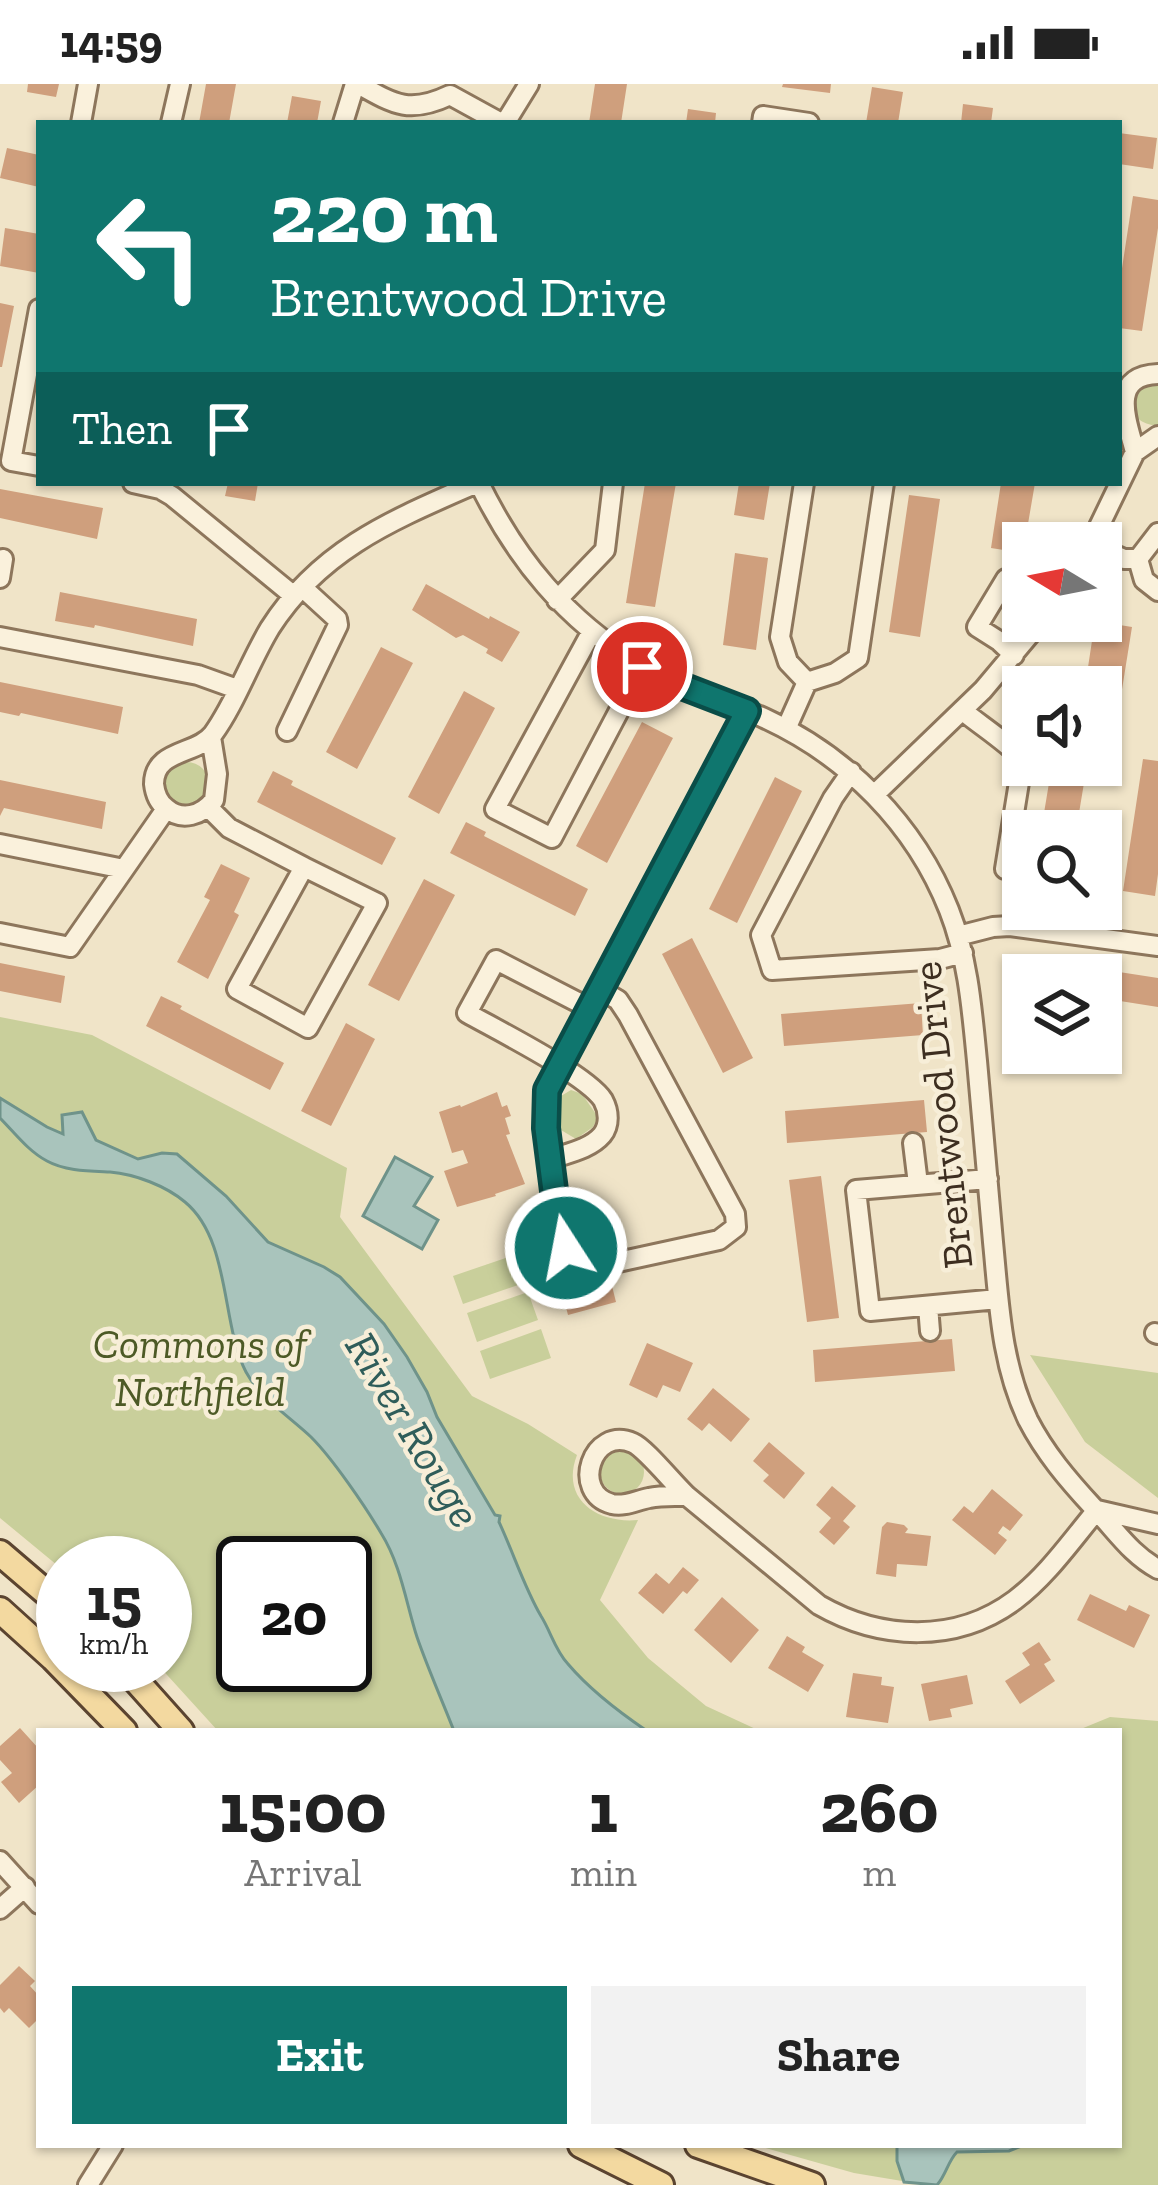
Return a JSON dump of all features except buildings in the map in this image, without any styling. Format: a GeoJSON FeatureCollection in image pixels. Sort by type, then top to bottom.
{"type":"FeatureCollection","features":[{"type":"Feature","properties":{"kind":"main road"},"geometry":{"type":"LineString","coordinates":[[0,1553],[36,1584]]}},
{"type":"Feature","properties":{"kind":"main road"},"geometry":{"type":"LineString","coordinates":[[0,1610],[121,1728]]}},
{"type":"Feature","properties":{"kind":"main road"},"geometry":{"type":"LineString","coordinates":[[146,1692],[178,1728]]}},
{"type":"Feature","properties":{"kind":"main road"},"geometry":{"type":"LineString","coordinates":[[586,2148],[636,2179],[661,2185]]}},
{"type":"Feature","properties":{"kind":"main road"},"geometry":{"type":"LineString","coordinates":[[707,2148],[812,2185]]}},
{"type":"Feature","properties":{"kind":"street"},"geometry":{"type":"LineString","coordinates":[[82,120],[88,84]]}},
{"type":"Feature","properties":{"kind":"street"},"geometry":{"type":"LineString","coordinates":[[172,120],[179,84]]}},
{"type":"Feature","properties":{"kind":"street"},"geometry":{"type":"LineString","coordinates":[[344,120],[356,84],[412,107],[429,105],[451,90],[498,120]]}},
{"type":"Feature","properties":{"kind":"street"},"geometry":{"type":"LineString","coordinates":[[505,120],[529,84]]}},
{"type":"Feature","properties":{"kind":"street"},"geometry":{"type":"LineString","coordinates":[[762,120],[763,116],[789,120]]}},
{"type":"Feature","properties":{"kind":"street"},"geometry":{"type":"LineString","coordinates":[[36,325],[11,461],[36,465]]}},
{"type":"Feature","properties":{"kind":"street"},"geometry":{"type":"LineString","coordinates":[[1135,452],[1123,389],[1140,377],[1158,374]]}},
{"type":"Feature","properties":{"kind":"street"},"geometry":{"type":"LineString","coordinates":[[1122,479],[1135,452],[1158,436]]}},
{"type":"Feature","properties":{"kind":"street"},"geometry":{"type":"LineString","coordinates":[[149,486],[172,496],[337,619],[338,631],[287,731]]}},
{"type":"Feature","properties":{"kind":"street"},"geometry":{"type":"LineString","coordinates":[[211,737],[217,791],[208,807],[190,815],[166,808],[155,790],[160,764],[211,737],[274,622],[298,592],[361,537],[471,486]]}},
{"type":"Feature","properties":{"kind":"street","name":"Brentwood Drive"},"geometry":{"type":"LineString","coordinates":[[480,486],[515,548],[556,600],[592,631],[642,667],[816,746],[874,795],[924,860],[949,910],[972,1002],[998,1299],[1010,1371],[1030,1423],[1070,1483],[1134,1554],[1158,1569]]}},
{"type":"Feature","properties":{"kind":"street"},"geometry":{"type":"LineString","coordinates":[[556,600],[604,550],[613,486]]}},
{"type":"Feature","properties":{"kind":"street"},"geometry":{"type":"LineString","coordinates":[[804,486],[780,637],[788,662],[807,682]]}},
{"type":"Feature","properties":{"kind":"street"},"geometry":{"type":"LineString","coordinates":[[786,729],[807,682],[835,673],[858,658],[884,486]]}},
{"type":"Feature","properties":{"kind":"street"},"geometry":{"type":"LineString","coordinates":[[1101,522],[1119,486]]}},
{"type":"Feature","properties":{"kind":"street"},"geometry":{"type":"LineString","coordinates":[[1138,559],[1158,533]]}},
{"type":"Feature","properties":{"kind":"street"},"geometry":{"type":"LineString","coordinates":[[1122,558],[1138,559]]}},
{"type":"Feature","properties":{"kind":"street"},"geometry":{"type":"LineString","coordinates":[[1138,559],[1144,580],[1158,591]]}},
{"type":"Feature","properties":{"kind":"street"},"geometry":{"type":"LineString","coordinates":[[1002,586],[977,627],[1014,655]]}},
{"type":"Feature","properties":{"kind":"street"},"geometry":{"type":"LineString","coordinates":[[592,631],[495,809],[552,838],[642,667]]}},
{"type":"Feature","properties":{"kind":"street"},"geometry":{"type":"LineString","coordinates":[[0,637],[198,675],[237,689]]}},
{"type":"Feature","properties":{"kind":"street"},"geometry":{"type":"LineString","coordinates":[[874,795],[1024,642]]}},
{"type":"Feature","properties":{"kind":"street"},"geometry":{"type":"LineString","coordinates":[[962,710],[1020,758],[1015,810]]}},
{"type":"Feature","properties":{"kind":"street"},"geometry":{"type":"LineString","coordinates":[[601,990],[618,1000],[628,1015],[735,1214],[736,1227],[719,1240],[618,1262],[566,1248],[558,1222],[545,1106],[547,1090],[747,711]]}},
{"type":"Feature","properties":{"kind":"street"},"geometry":{"type":"LineString","coordinates":[[851,772],[760,935],[772,970],[940,958],[993,927],[1158,946]]}},
{"type":"Feature","properties":{"kind":"street"},"geometry":{"type":"LineString","coordinates":[[208,807],[229,828],[376,903],[308,1028],[237,989],[304,867]]}},
{"type":"Feature","properties":{"kind":"street"},"geometry":{"type":"LineString","coordinates":[[0,933],[70,946],[166,808]]}},
{"type":"Feature","properties":{"kind":"street"},"geometry":{"type":"LineString","coordinates":[[0,844],[124,869]]}},
{"type":"Feature","properties":{"kind":"street"},"geometry":{"type":"LineString","coordinates":[[551,1160],[600,1139],[608,1126],[604,1101],[592,1087],[467,1012],[496,960],[591,1009]]}},
{"type":"Feature","properties":{"kind":"street"},"geometry":{"type":"LineString","coordinates":[[913,1143],[918,1184]]}},
{"type":"Feature","properties":{"kind":"street"},"geometry":{"type":"LineString","coordinates":[[988,1178],[856,1190],[869,1311],[998,1299]]}},
{"type":"Feature","properties":{"kind":"street"},"geometry":{"type":"LineString","coordinates":[[928,1306],[930,1331]]}},
{"type":"Feature","properties":{"kind":"street"},"geometry":{"type":"LineString","coordinates":[[687,1496],[605,1502],[589,1477],[593,1456],[608,1443],[633,1442],[687,1496],[819,1605],[878,1629],[916,1633],[970,1623],[1014,1601],[1097,1510],[1158,1524]]}},
{"type":"Feature","properties":{"kind":"street"},"geometry":{"type":"LineString","coordinates":[[0,1861],[36,1900]]}},
{"type":"Feature","properties":{"kind":"street"},"geometry":{"type":"LineString","coordinates":[[0,1909],[25,1887]]}},
{"type":"Feature","properties":{"kind":"street"},"geometry":{"type":"LineString","coordinates":[[88,2185],[111,2148]]}},
{"type":"Feature","properties":{"kind":"green space"},"geometry":{"type":"Polygon","coordinates":[[[1158,383],[1158,426],[1138,419],[1132,406],[1139,392],[1158,383]]]}},
{"type":"Feature","properties":{"kind":"green space"},"geometry":{"type":"Polygon","coordinates":[[[187,762],[203,768],[209,784],[203,800],[187,806],[171,800],[165,784],[171,768],[187,762]]]}},
{"type":"Feature","properties":{"kind":"green space","name":"Commons of Northfield"},"geometry":{"type":"Polygon","coordinates":[[[0,1017],[92,1035],[347,1168],[340,1217],[472,1396],[577,1455],[574,1484],[586,1506],[609,1518],[638,1520],[600,1600],[648,1658],[706,1706],[754,1728],[215,1728],[183,1692],[192,1692],[192,1536],[36,1536],[36,1548],[0,1518],[0,1017]]]}},
{"type":"Feature","properties":{"kind":"green space"},"geometry":{"type":"Polygon","coordinates":[[[571,1090],[582,1094],[598,1117],[576,1139],[552,1117],[556,1099],[571,1090]]]}},
{"type":"Feature","properties":{"kind":"green space"},"geometry":{"type":"Polygon","coordinates":[[[514,1255],[524,1283],[463,1304],[453,1276],[514,1255]]]}},
{"type":"Feature","properties":{"kind":"green space"},"geometry":{"type":"Polygon","coordinates":[[[528,1292],[538,1320],[477,1342],[467,1313],[528,1292]]]}},
{"type":"Feature","properties":{"kind":"green space"},"geometry":{"type":"Polygon","coordinates":[[[541,1329],[551,1358],[490,1379],[480,1351],[541,1329]]]}},
{"type":"Feature","properties":{"kind":"green space"},"geometry":{"type":"Polygon","coordinates":[[[1030,1355],[1158,1373],[1158,1498],[1085,1442],[1030,1355]]]}},
{"type":"Feature","properties":{"kind":"green space"},"geometry":{"type":"Polygon","coordinates":[[[622,1450],[637,1457],[644,1472],[637,1487],[622,1494],[607,1487],[600,1472],[607,1457],[622,1450]]]}},
{"type":"Feature","properties":{"kind":"green space"},"geometry":{"type":"Polygon","coordinates":[[[1110,1717],[1158,1721],[1158,2185],[926,2185],[854,2173],[766,2148],[1122,2148],[1122,1728],[1083,1728],[1110,1717]]]}},
{"type":"Feature","properties":{"kind":"water","name":"River Rouge"},"geometry":{"type":"Polygon","coordinates":[[[0,1098],[63,1134],[62,1115],[82,1112],[96,1140],[138,1159],[177,1154],[226,1196],[268,1242],[340,1277],[407,1357],[437,1417],[495,1515],[500,1516],[524,1582],[564,1659],[595,1692],[643,1728],[453,1728],[381,1533],[320,1446],[267,1399],[246,1372],[232,1331],[218,1260],[200,1218],[177,1196],[150,1182],[120,1173],[69,1169],[40,1157],[0,1118],[0,1098]]]}},
{"type":"Feature","properties":{"kind":"water"},"geometry":{"type":"Polygon","coordinates":[[[395,1157],[432,1177],[414,1206],[438,1220],[422,1249],[363,1216],[395,1157]]]}},
{"type":"Feature","properties":{"kind":"water"},"geometry":{"type":"Polygon","coordinates":[[[897,2148],[1016,2148],[957,2152],[937,2185],[904,2182],[897,2148]]]}},
{"type":"Feature","properties":{"kind":"route"},"geometry":{"type":"LineString","coordinates":[[566,1248],[558,1222],[546,1128],[547,1090],[747,711],[642,667]]}}]}
